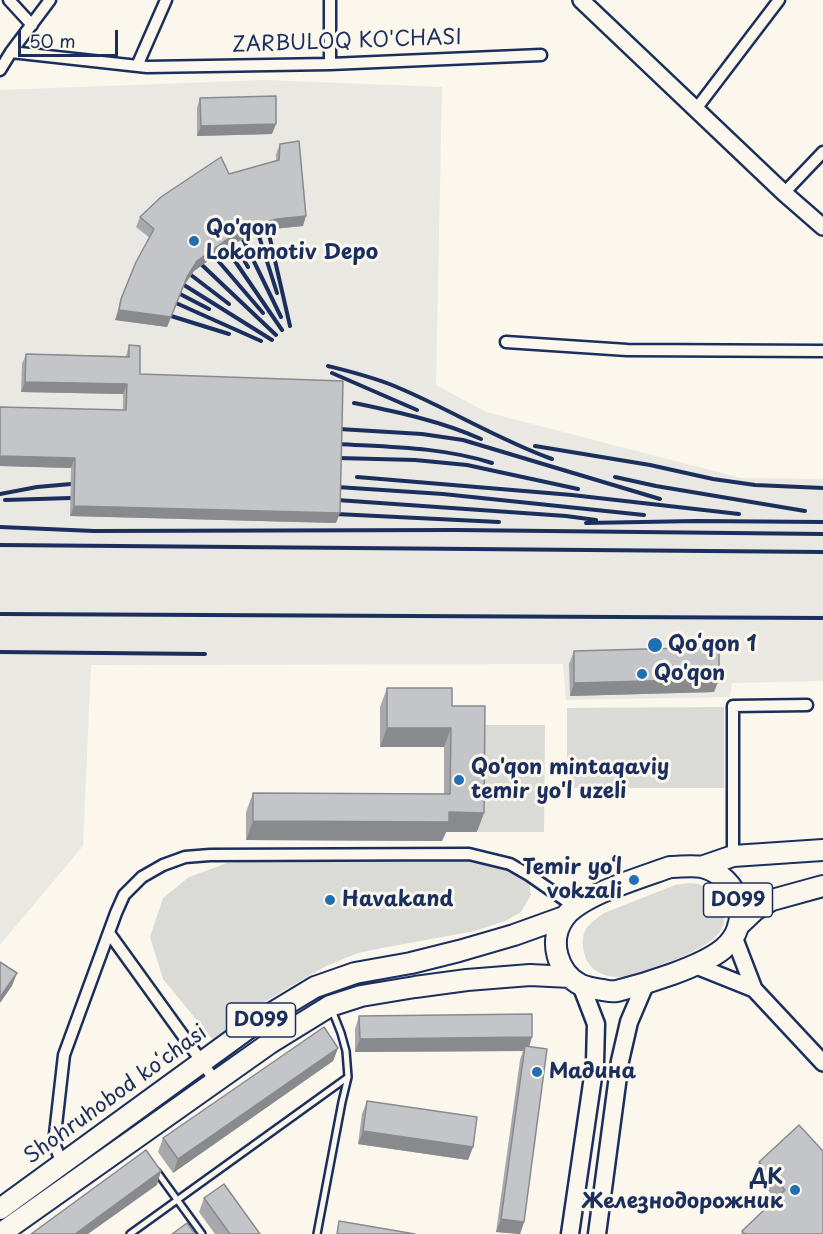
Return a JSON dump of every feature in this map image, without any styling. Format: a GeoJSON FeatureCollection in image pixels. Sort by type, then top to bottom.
{"type":"FeatureCollection","features":[{"type":"Feature","properties":{"kind":"highway","name":"D099"},"geometry":{"type":"LineString","coordinates":[[570,912],[596,895],[670,867],[701,867],[733,856],[823,850]]}},
{"type":"Feature","properties":{"kind":"highway","name":"D099"},"geometry":{"type":"LineString","coordinates":[[701,867],[726,881],[735,892],[741,906],[736,932]]}},
{"type":"Feature","properties":{"kind":"highway","name":"D099"},"geometry":{"type":"LineString","coordinates":[[0,1234],[135,1143],[215,1081],[270,1043],[330,1006],[361,996],[415,987],[530,975],[576,981],[595,989],[614,992],[711,957],[723,949],[755,910],[772,900],[823,886]]}},
{"type":"Feature","properties":{"kind":"highway"},"geometry":{"type":"LineString","coordinates":[[570,912],[557,932],[555,949],[561,965],[576,981]]}},
{"type":"Feature","properties":{"kind":"highway","name":"Shohruhobod koʻchasi"},"geometry":{"type":"LineString","coordinates":[[0,1209],[257,1022],[315,987],[355,973],[411,963],[514,935],[570,912]]}},
{"type":"Feature","properties":{"kind":"main road"},"geometry":{"type":"LineString","coordinates":[[597,1234],[620,1061],[629,1022],[655,979]]}},
{"type":"Feature","properties":{"kind":"main road"},"geometry":{"type":"LineString","coordinates":[[570,1234],[596,1063],[596,1024],[576,981]]}},
{"type":"Feature","properties":{"kind":"street"},"geometry":{"type":"LineString","coordinates":[[9,0],[32,25]]}},
{"type":"Feature","properties":{"kind":"street"},"geometry":{"type":"LineString","coordinates":[[0,70],[50,0]]}},
{"type":"Feature","properties":{"kind":"street"},"geometry":{"type":"LineString","coordinates":[[137,66],[166,0]]}},
{"type":"Feature","properties":{"kind":"street"},"geometry":{"type":"LineString","coordinates":[[330,0],[330,64]]}},
{"type":"Feature","properties":{"kind":"street"},"geometry":{"type":"LineString","coordinates":[[581,0],[784,193],[823,227]]}},
{"type":"Feature","properties":{"kind":"street"},"geometry":{"type":"LineString","coordinates":[[696,110],[779,0]]}},
{"type":"Feature","properties":{"kind":"street","name":"ZARBULOQ KO'CHASI"},"geometry":{"type":"LineString","coordinates":[[11,52],[158,67],[330,64],[541,55]]}},
{"type":"Feature","properties":{"kind":"street"},"geometry":{"type":"LineString","coordinates":[[784,193],[823,152]]}},
{"type":"Feature","properties":{"kind":"street"},"geometry":{"type":"LineString","coordinates":[[506,342],[627,350],[823,351]]}},
{"type":"Feature","properties":{"kind":"street"},"geometry":{"type":"LineString","coordinates":[[733,856],[733,706],[807,705]]}},
{"type":"Feature","properties":{"kind":"street"},"geometry":{"type":"LineString","coordinates":[[62,1164],[54,1143],[64,1055],[124,895],[142,878],[163,865],[185,857],[210,855],[469,854],[510,864],[530,874],[570,912]]}},
{"type":"Feature","properties":{"kind":"street"},"geometry":{"type":"LineString","coordinates":[[736,932],[754,989]]}},
{"type":"Feature","properties":{"kind":"street"},"geometry":{"type":"LineString","coordinates":[[109,933],[215,1081]]}},
{"type":"Feature","properties":{"kind":"street"},"geometry":{"type":"LineString","coordinates":[[694,965],[754,989],[823,1063]]}},
{"type":"Feature","properties":{"kind":"lane"},"geometry":{"type":"LineString","coordinates":[[317,1234],[348,1077],[346,1051],[330,1006]]}},
{"type":"Feature","properties":{"kind":"lane"},"geometry":{"type":"LineString","coordinates":[[130,1234],[348,1077]]}},
{"type":"Feature","properties":{"kind":"lane"},"geometry":{"type":"LineString","coordinates":[[152,1165],[202,1234]]}},
{"type":"Feature","properties":{"kind":"shaded area"},"geometry":{"type":"Polygon","coordinates":[[[265,80],[442,87],[436,385],[486,412],[741,478],[823,479],[823,681],[732,683],[730,697],[566,700],[563,664],[91,665],[83,846],[0,945],[0,90],[265,80]]]}},
{"type":"Feature","properties":{"kind":"shaded area"},"geometry":{"type":"Polygon","coordinates":[[[724,707],[724,788],[567,788],[567,708],[724,707]]]}},
{"type":"Feature","properties":{"kind":"shaded area"},"geometry":{"type":"Polygon","coordinates":[[[479,725],[545,725],[544,832],[478,832],[479,725]]]}},
{"type":"Feature","properties":{"kind":"shaded area"},"geometry":{"type":"Polygon","coordinates":[[[286,857],[482,861],[516,870],[529,881],[531,895],[521,912],[505,921],[475,931],[358,953],[326,966],[269,999],[213,1040],[163,979],[150,937],[163,898],[189,877],[227,863],[286,857]]]}},
{"type":"Feature","properties":{"kind":"shaded area"},"geometry":{"type":"Polygon","coordinates":[[[690,883],[710,888],[723,911],[722,928],[707,944],[628,977],[607,976],[590,965],[584,952],[583,940],[586,929],[594,921],[604,913],[675,885],[690,883]]]}},
{"type":"Feature","properties":{"kind":"building"},"geometry":{"type":"Polygon","coordinates":[[[276,96],[276,124],[201,126],[200,98],[276,96]]]}},
{"type":"Feature","properties":{"kind":"building","name":"Qo'qon Lokomotiv Depo"},"geometry":{"type":"Polygon","coordinates":[[[299,141],[306,216],[277,219],[253,225],[229,238],[197,261],[187,277],[171,317],[119,310],[136,262],[154,229],[140,217],[161,197],[221,157],[229,174],[279,160],[280,144],[299,141]]]}},
{"type":"Feature","properties":{"kind":"building"},"geometry":{"type":"Polygon","coordinates":[[[129,345],[140,346],[140,374],[343,381],[340,513],[74,506],[75,458],[0,456],[0,407],[126,410],[127,384],[25,382],[26,354],[129,357],[129,345]]]}},
{"type":"Feature","properties":{"kind":"building"},"geometry":{"type":"Polygon","coordinates":[[[719,647],[719,679],[574,683],[574,651],[719,647]]]}},
{"type":"Feature","properties":{"kind":"building"},"geometry":{"type":"Polygon","coordinates":[[[387,688],[452,688],[452,706],[485,706],[484,813],[449,812],[449,822],[253,821],[253,793],[450,794],[451,728],[387,728],[387,688]]]}},
{"type":"Feature","properties":{"kind":"building"},"geometry":{"type":"Polygon","coordinates":[[[0,962],[17,973],[0,997],[0,962]]]}},
{"type":"Feature","properties":{"kind":"building"},"geometry":{"type":"Polygon","coordinates":[[[532,1014],[532,1037],[360,1039],[359,1016],[532,1014]]]}},
{"type":"Feature","properties":{"kind":"building"},"geometry":{"type":"Polygon","coordinates":[[[324,1027],[338,1048],[178,1159],[163,1138],[324,1027]]]}},
{"type":"Feature","properties":{"kind":"building"},"geometry":{"type":"Polygon","coordinates":[[[525,1046],[547,1049],[524,1222],[501,1219],[525,1046]]]}},
{"type":"Feature","properties":{"kind":"building"},"geometry":{"type":"Polygon","coordinates":[[[367,1101],[477,1117],[473,1147],[363,1131],[367,1101]]]}},
{"type":"Feature","properties":{"kind":"building","name":"ДК Железнодорожник"},"geometry":{"type":"Polygon","coordinates":[[[799,1125],[823,1151],[823,1234],[745,1234],[742,1231],[785,1190],[759,1162],[799,1125]]]}},
{"type":"Feature","properties":{"kind":"building"},"geometry":{"type":"Polygon","coordinates":[[[146,1150],[161,1171],[75,1234],[31,1234],[146,1150]]]}},
{"type":"Feature","properties":{"kind":"building"},"geometry":{"type":"Polygon","coordinates":[[[224,1184],[260,1234],[230,1234],[204,1198],[224,1184]]]}},
{"type":"Feature","properties":{"kind":"building"},"geometry":{"type":"Polygon","coordinates":[[[339,1221],[415,1234],[337,1234],[339,1221]]]}},
{"type":"Feature","properties":{"kind":"building"},"geometry":{"type":"Polygon","coordinates":[[[187,1223],[195,1234],[172,1234],[187,1223]]]}},
{"type":"Feature","properties":{"kind":"railway"},"geometry":{"type":"LineString","coordinates":[[268,230],[290,326]]}},
{"type":"Feature","properties":{"kind":"railway"},"geometry":{"type":"LineString","coordinates":[[258,233],[277,293]]}},
{"type":"Feature","properties":{"kind":"railway"},"geometry":{"type":"LineString","coordinates":[[243,239],[281,317]]}},
{"type":"Feature","properties":{"kind":"railway"},"geometry":{"type":"LineString","coordinates":[[234,243],[248,267]]}},
{"type":"Feature","properties":{"kind":"railway"},"geometry":{"type":"LineString","coordinates":[[226,248],[282,330]]}},
{"type":"Feature","properties":{"kind":"railway"},"geometry":{"type":"LineString","coordinates":[[214,256],[263,313]]}},
{"type":"Feature","properties":{"kind":"railway"},"geometry":{"type":"LineString","coordinates":[[202,265],[276,335]]}},
{"type":"Feature","properties":{"kind":"railway"},"geometry":{"type":"LineString","coordinates":[[191,275],[229,304]]}},
{"type":"Feature","properties":{"kind":"railway"},"geometry":{"type":"LineString","coordinates":[[184,285],[272,340]]}},
{"type":"Feature","properties":{"kind":"railway"},"geometry":{"type":"LineString","coordinates":[[180,294],[209,309]]}},
{"type":"Feature","properties":{"kind":"railway"},"geometry":{"type":"LineString","coordinates":[[176,303],[261,341]]}},
{"type":"Feature","properties":{"kind":"railway"},"geometry":{"type":"LineString","coordinates":[[171,316],[229,334]]}},
{"type":"Feature","properties":{"kind":"railway"},"geometry":{"type":"LineString","coordinates":[[328,366],[391,384],[513,443],[552,459]]}},
{"type":"Feature","properties":{"kind":"railway"},"geometry":{"type":"LineString","coordinates":[[332,373],[417,410]]}},
{"type":"Feature","properties":{"kind":"railway"},"geometry":{"type":"LineString","coordinates":[[354,403],[435,422],[481,439]]}},
{"type":"Feature","properties":{"kind":"railway"},"geometry":{"type":"LineString","coordinates":[[339,429],[422,434],[463,440],[660,499]]}},
{"type":"Feature","properties":{"kind":"railway"},"geometry":{"type":"LineString","coordinates":[[338,444],[435,451],[492,463]]}},
{"type":"Feature","properties":{"kind":"railway"},"geometry":{"type":"LineString","coordinates":[[535,446],[650,465],[713,479],[755,485],[823,488]]}},
{"type":"Feature","properties":{"kind":"railway"},"geometry":{"type":"LineString","coordinates":[[338,458],[415,460],[467,465],[578,489]]}},
{"type":"Feature","properties":{"kind":"railway"},"geometry":{"type":"LineString","coordinates":[[357,477],[572,495],[739,514]]}},
{"type":"Feature","properties":{"kind":"railway"},"geometry":{"type":"LineString","coordinates":[[615,477],[805,511]]}},
{"type":"Feature","properties":{"kind":"railway"},"geometry":{"type":"LineString","coordinates":[[0,494],[71,484]]}},
{"type":"Feature","properties":{"kind":"railway"},"geometry":{"type":"LineString","coordinates":[[337,487],[443,494],[644,515]]}},
{"type":"Feature","properties":{"kind":"railway"},"geometry":{"type":"LineString","coordinates":[[5,500],[71,498]]}},
{"type":"Feature","properties":{"kind":"railway"},"geometry":{"type":"LineString","coordinates":[[337,500],[596,520]]}},
{"type":"Feature","properties":{"kind":"railway"},"geometry":{"type":"LineString","coordinates":[[336,514],[499,522]]}},
{"type":"Feature","properties":{"kind":"railway"},"geometry":{"type":"LineString","coordinates":[[586,523],[823,522]]}},
{"type":"Feature","properties":{"kind":"railway"},"geometry":{"type":"LineString","coordinates":[[0,527],[94,531],[456,530],[823,534]]}},
{"type":"Feature","properties":{"kind":"railway"},"geometry":{"type":"LineString","coordinates":[[0,545],[823,552]]}},
{"type":"Feature","properties":{"kind":"railway"},"geometry":{"type":"LineString","coordinates":[[0,614],[823,618]]}},
{"type":"Feature","properties":{"kind":"railway"},"geometry":{"type":"LineString","coordinates":[[0,652],[205,654]]}},
{"type":"Feature","properties":{"kind":"place","name":"Qo'qon Lokomotiv Depo"},"geometry":{"type":"Point","coordinates":[194,241]}},
{"type":"Feature","properties":{"kind":"place","name":"Qoʻqon 1"},"geometry":{"type":"Point","coordinates":[655,645]}},
{"type":"Feature","properties":{"kind":"place","name":"Qo'qon"},"geometry":{"type":"Point","coordinates":[642,674]}},
{"type":"Feature","properties":{"kind":"place","name":"Qo'qon mintaqaviy temir yo'l uzeli"},"geometry":{"type":"Point","coordinates":[459,780]}},
{"type":"Feature","properties":{"kind":"place","name":"Temir yo‘l vokzali"},"geometry":{"type":"Point","coordinates":[634,880]}},
{"type":"Feature","properties":{"kind":"place","name":"Havakand"},"geometry":{"type":"Point","coordinates":[330,900]}},
{"type":"Feature","properties":{"kind":"place","name":"Мадина"},"geometry":{"type":"Point","coordinates":[537,1072]}},
{"type":"Feature","properties":{"kind":"place","name":"ДК Железнодорожник"},"geometry":{"type":"Point","coordinates":[795,1190]}}]}
